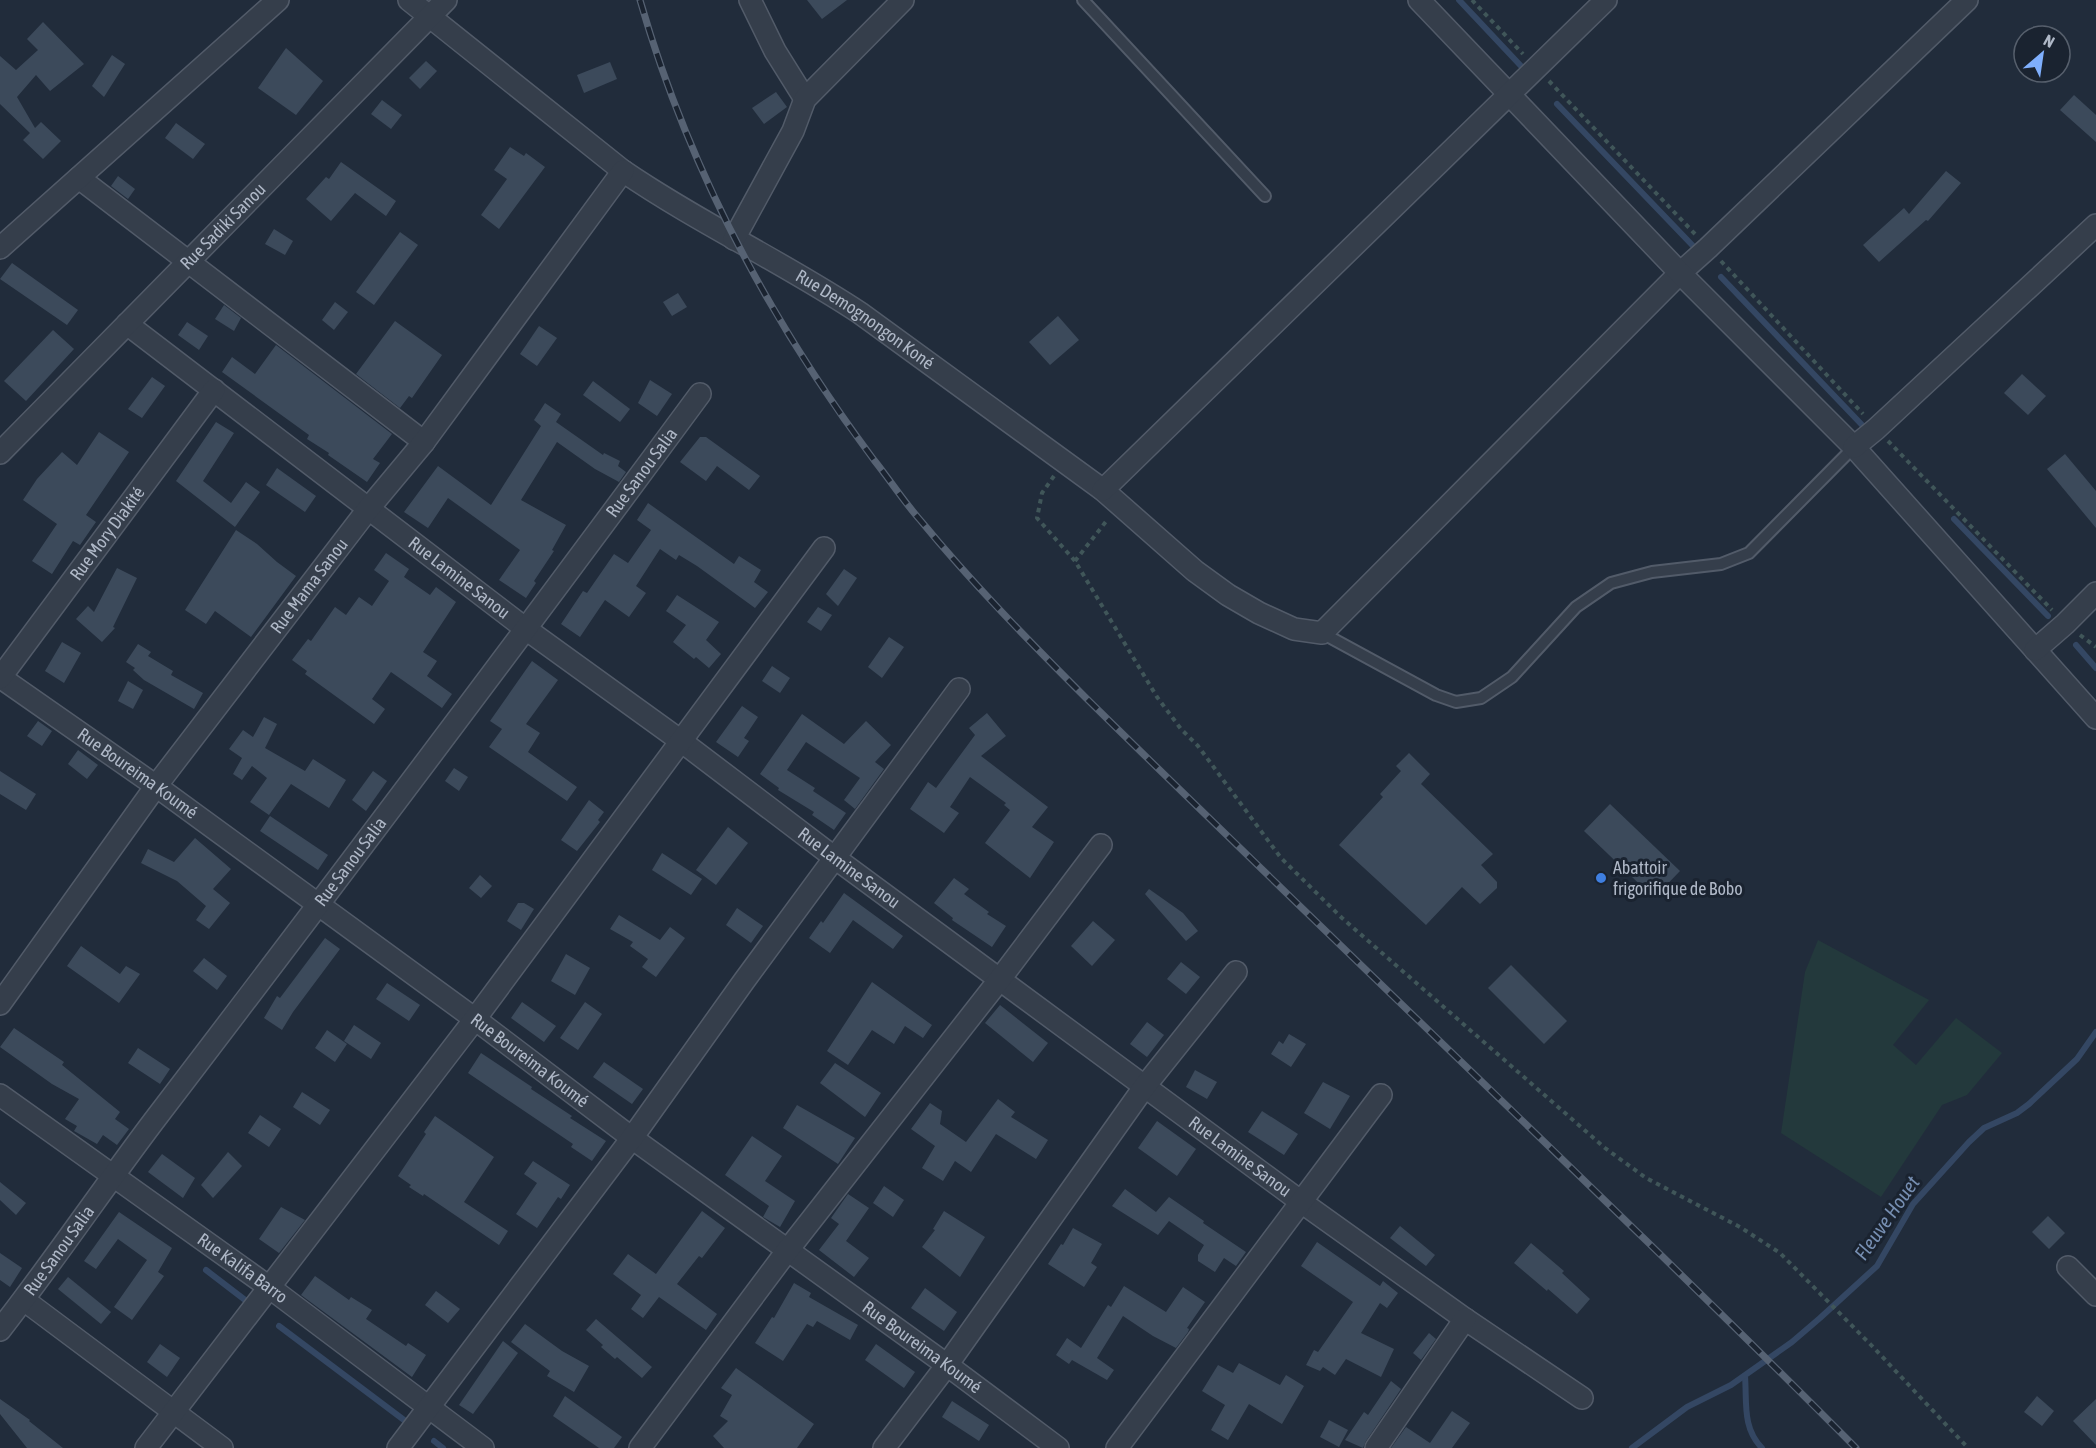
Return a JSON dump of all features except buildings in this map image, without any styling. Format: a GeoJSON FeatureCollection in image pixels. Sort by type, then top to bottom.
{"type":"FeatureCollection","features":[{"type":"Feature","properties":{"kind":"street"},"geometry":{"type":"LineString","coordinates":[[0,248],[279,0]]}},
{"type":"Feature","properties":{"kind":"street","name":"Rue Demognongon Koné"},"geometry":{"type":"LineString","coordinates":[[409,0],[623,171],[656,194],[860,313],[1103,490],[1195,572],[1228,595],[1259,613],[1294,629],[1322,633]]}},
{"type":"Feature","properties":{"kind":"street","name":"Rue Sadiki Sanou"},"geometry":{"type":"LineString","coordinates":[[0,453],[446,0]]}},
{"type":"Feature","properties":{"kind":"street"},"geometry":{"type":"LineString","coordinates":[[750,0],[775,51],[805,99]]}},
{"type":"Feature","properties":{"kind":"street"},"geometry":{"type":"LineString","coordinates":[[734,239],[789,140],[805,99],[903,0]]}},
{"type":"Feature","properties":{"kind":"street"},"geometry":{"type":"LineString","coordinates":[[1419,0],[1680,273],[1854,447],[2096,718]]}},
{"type":"Feature","properties":{"kind":"street"},"geometry":{"type":"LineString","coordinates":[[1103,490],[1606,0]]}},
{"type":"Feature","properties":{"kind":"street"},"geometry":{"type":"LineString","coordinates":[[1322,633],[1680,273],[1966,0]]}},
{"type":"Feature","properties":{"kind":"street","name":"Rue Mama Sanou"},"geometry":{"type":"LineString","coordinates":[[0,1004],[156,786],[369,508],[424,442],[623,171]]}},
{"type":"Feature","properties":{"kind":"street"},"geometry":{"type":"LineString","coordinates":[[79,177],[424,442]]}},
{"type":"Feature","properties":{"kind":"street"},"geometry":{"type":"LineString","coordinates":[[1854,447],[2096,225]]}},
{"type":"Feature","properties":{"kind":"street","name":"Rue Lamine Sanou"},"geometry":{"type":"LineString","coordinates":[[127,324],[526,629],[681,741],[835,858],[1300,1201],[1582,1398]]}},
{"type":"Feature","properties":{"kind":"street","name":"Rue Mory Diakité"},"geometry":{"type":"LineString","coordinates":[[0,677],[214,390]]}},
{"type":"Feature","properties":{"kind":"street","name":"Rue Sanou Salia"},"geometry":{"type":"LineString","coordinates":[[0,1330],[112,1176],[319,905],[700,394]]}},
{"type":"Feature","properties":{"kind":"street"},"geometry":{"type":"LineString","coordinates":[[146,1448],[475,1019],[824,548]]}},
{"type":"Feature","properties":{"kind":"street"},"geometry":{"type":"LineString","coordinates":[[2035,650],[2066,624],[2096,593]]}},
{"type":"Feature","properties":{"kind":"street","name":"Rue Boureima Koumé"},"geometry":{"type":"LineString","coordinates":[[0,677],[156,786],[475,1019],[632,1138],[1058,1448]]}},
{"type":"Feature","properties":{"kind":"street"},"geometry":{"type":"LineString","coordinates":[[398,1448],[632,1138],[744,981],[959,689]]}},
{"type":"Feature","properties":{"kind":"street"},"geometry":{"type":"LineString","coordinates":[[640,1448],[787,1251],[1000,979],[1101,845]]}},
{"type":"Feature","properties":{"kind":"street"},"geometry":{"type":"LineString","coordinates":[[884,1448],[947,1365],[1145,1086],[1236,972]]}},
{"type":"Feature","properties":{"kind":"street","name":"Rue Kalifa Barro"},"geometry":{"type":"LineString","coordinates":[[0,1095],[269,1287],[483,1448]]}},
{"type":"Feature","properties":{"kind":"street"},"geometry":{"type":"LineString","coordinates":[[1117,1448],[1381,1095]]}},
{"type":"Feature","properties":{"kind":"street"},"geometry":{"type":"LineString","coordinates":[[2068,1268],[2096,1295]]}},
{"type":"Feature","properties":{"kind":"street"},"geometry":{"type":"LineString","coordinates":[[24,1300],[222,1448]]}},
{"type":"Feature","properties":{"kind":"street"},"geometry":{"type":"LineString","coordinates":[[1376,1448],[1465,1318]]}},
{"type":"Feature","properties":{"kind":"lane"},"geometry":{"type":"LineString","coordinates":[[1083,0],[1265,196]]}},
{"type":"Feature","properties":{"kind":"lane"},"geometry":{"type":"LineString","coordinates":[[1322,633],[1436,694],[1456,702],[1481,698],[1512,677],[1576,607],[1611,583],[1652,572],[1721,564],[1749,553],[1854,447]]}},
{"type":"Feature","properties":{"kind":"path"},"geometry":{"type":"LineString","coordinates":[[1472,0],[1876,429],[2066,624],[2096,647]]}},
{"type":"Feature","properties":{"kind":"path"},"geometry":{"type":"LineString","coordinates":[[1064,462],[1042,493],[1037,518],[1075,561],[1157,697],[1181,729],[1198,746],[1281,858],[1298,877],[1605,1148],[1646,1178],[1740,1227],[1780,1252],[1968,1448]]}},
{"type":"Feature","properties":{"kind":"path"},"geometry":{"type":"LineString","coordinates":[[1075,561],[1120,504]]}},
{"type":"Feature","properties":{"kind":"green space"},"geometry":{"type":"Polygon","coordinates":[[[1818,940],[1929,1000],[1893,1045],[1916,1065],[1956,1018],[2002,1053],[1967,1095],[1942,1105],[1881,1197],[1781,1133],[1805,972],[1818,940]]]}},
{"type":"Feature","properties":{"kind":"waterway"},"geometry":{"type":"LineString","coordinates":[[1459,0],[1521,66]]}},
{"type":"Feature","properties":{"kind":"waterway"},"geometry":{"type":"LineString","coordinates":[[1557,104],[1695,248]]}},
{"type":"Feature","properties":{"kind":"waterway"},"geometry":{"type":"LineString","coordinates":[[1721,277],[1864,427]]}},
{"type":"Feature","properties":{"kind":"waterway"},"geometry":{"type":"LineString","coordinates":[[1954,519],[2048,616]]}},
{"type":"Feature","properties":{"kind":"waterway"},"geometry":{"type":"LineString","coordinates":[[2076,645],[2096,668]]}},
{"type":"Feature","properties":{"kind":"waterway","name":"Fleuve Houet"},"geometry":{"type":"LineString","coordinates":[[1632,1448],[1687,1407],[1731,1385],[1792,1342],[1820,1318],[1877,1266],[1913,1204],[1969,1142],[1984,1128],[2017,1113],[2029,1104],[2077,1059],[2096,1032]]}},
{"type":"Feature","properties":{"kind":"waterway"},"geometry":{"type":"LineString","coordinates":[[206,1270],[249,1303]]}},
{"type":"Feature","properties":{"kind":"waterway"},"geometry":{"type":"LineString","coordinates":[[279,1326],[404,1420]]}},
{"type":"Feature","properties":{"kind":"waterway"},"geometry":{"type":"LineString","coordinates":[[1745,1376],[1748,1423],[1762,1448]]}},
{"type":"Feature","properties":{"kind":"waterway"},"geometry":{"type":"LineString","coordinates":[[434,1441],[443,1448]]}},
{"type":"Feature","properties":{"kind":"railway"},"geometry":{"type":"LineString","coordinates":[[640,0],[682,123],[736,240],[767,297],[800,353],[836,407],[940,544],[980,589],[1085,697],[1651,1245],[1856,1448]]}},
{"type":"Feature","properties":{"kind":"place","name":"Abattoir frigorifique de Bobo"},"geometry":{"type":"Point","coordinates":[1601,878]}}]}
